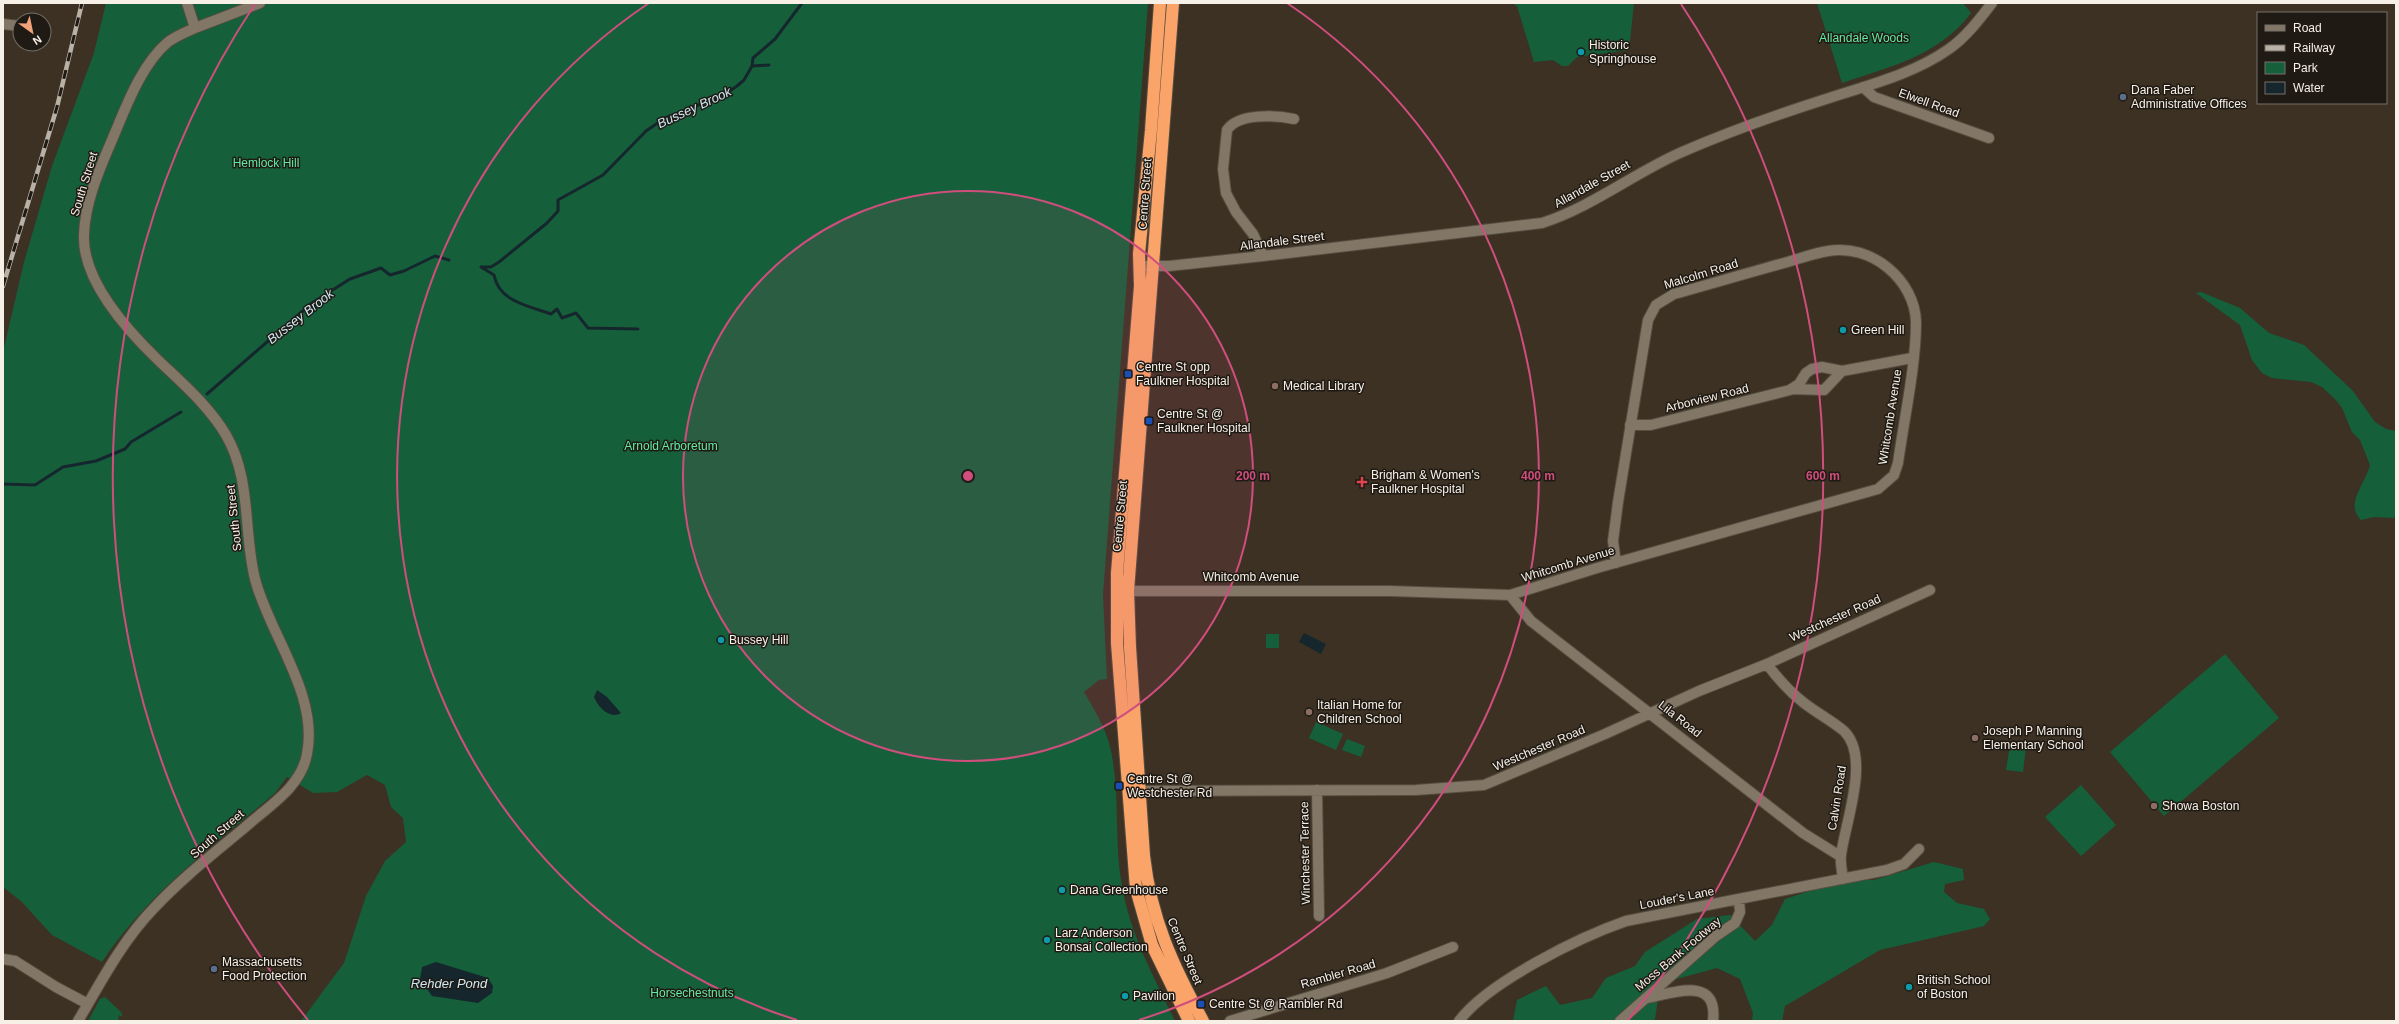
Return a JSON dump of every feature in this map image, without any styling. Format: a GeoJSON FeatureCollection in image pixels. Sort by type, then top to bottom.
{"type":"FeatureCollection","features":[{"type":"Feature","properties":{"kind":"highway","name":"Centre Street"},"geometry":{"type":"LineString","coordinates":[[1160,3],[1151,134],[1143,197],[1139,266],[1140,286],[1122,591],[1130,647],[1134,878],[1142,912],[1158,960],[1188,1021]]}},
{"type":"Feature","properties":{"kind":"highway","name":"Centre Street"},"geometry":{"type":"LineString","coordinates":[[1122,591],[1154,266],[1172,3]]}},
{"type":"Feature","properties":{"kind":"highway","name":"Centre Street"},"geometry":{"type":"LineString","coordinates":[[1133,791],[1153,907],[1167,951],[1203,1021]]}},
{"type":"Feature","properties":{"kind":"street"},"geometry":{"type":"LineString","coordinates":[[187,3],[195,28]]}},
{"type":"Feature","properties":{"kind":"street","name":"South Street"},"geometry":{"type":"LineString","coordinates":[[78,1021],[116,956],[138,925],[172,891],[287,791],[301,772],[308,747],[306,717],[296,675],[268,614],[255,579],[244,483],[234,450],[214,416],[134,336],[116,314],[91,267],[84,246],[85,223],[96,181],[136,88],[148,67],[163,46],[171,39],[195,28],[260,3]]}},
{"type":"Feature","properties":{"kind":"street","name":"Allandale Street"},"geometry":{"type":"LineString","coordinates":[[1139,266],[1154,266],[1263,256],[1542,224],[1562,217],[1648,168],[1681,152],[1791,111],[1909,70],[1949,49],[1971,30],[1992,3]]}},
{"type":"Feature","properties":{"kind":"street","name":"Elwell Road"},"geometry":{"type":"LineString","coordinates":[[1863,87],[1874,97],[1989,138]]}},
{"type":"Feature","properties":{"kind":"street"},"geometry":{"type":"LineString","coordinates":[[1263,256],[1253,234],[1236,212],[1226,193],[1223,168],[1227,130],[1241,118],[1278,117],[1294,119]]}},
{"type":"Feature","properties":{"kind":"street","name":"Malcolm Road"},"geometry":{"type":"LineString","coordinates":[[1616,563],[1613,541],[1630,425],[1648,320],[1656,305],[1674,294],[1829,250],[1864,254],[1888,268],[1903,282],[1910,294],[1916,322],[1912,358]]}},
{"type":"Feature","properties":{"kind":"street"},"geometry":{"type":"LineString","coordinates":[[1790,390],[1799,384],[1806,373],[1812,369],[1822,367],[1842,372],[1912,358]]}},
{"type":"Feature","properties":{"kind":"street","name":"Whitcomb Avenue"},"geometry":{"type":"LineString","coordinates":[[1122,591],[1383,591],[1510,595],[1616,563],[1840,501],[1878,488],[1894,475],[1898,464],[1912,358]]}},
{"type":"Feature","properties":{"kind":"street","name":"Arborview Road"},"geometry":{"type":"LineString","coordinates":[[1630,425],[1652,425],[1790,390],[1824,390],[1842,372]]}},
{"type":"Feature","properties":{"kind":"street","name":"Westchester Road"},"geometry":{"type":"LineString","coordinates":[[1133,791],[1423,789],[1484,785],[1767,664],[1930,590]]}},
{"type":"Feature","properties":{"kind":"street","name":"Lila Road"},"geometry":{"type":"LineString","coordinates":[[1510,595],[1531,621],[1651,713],[1803,833],[1840,856]]}},
{"type":"Feature","properties":{"kind":"street","name":"Calvin Road"},"geometry":{"type":"LineString","coordinates":[[1767,664],[1782,683],[1804,703],[1844,732],[1853,744],[1856,766],[1852,800],[1840,856],[1843,879]]}},
{"type":"Feature","properties":{"kind":"street","name":"Winchester Terrace"},"geometry":{"type":"LineString","coordinates":[[1317,790],[1319,916]]}},
{"type":"Feature","properties":{"kind":"street","name":"Louder's Lane"},"geometry":{"type":"LineString","coordinates":[[1459,1021],[1472,1007],[1504,983],[1550,956],[1606,928],[1626,921],[1739,900],[1897,867],[1919,849]]}},
{"type":"Feature","properties":{"kind":"street","name":"Moss Bank Footway"},"geometry":{"type":"LineString","coordinates":[[1620,1021],[1716,936],[1734,923],[1740,915],[1739,900]]}},
{"type":"Feature","properties":{"kind":"street","name":"Rambler Road"},"geometry":{"type":"LineString","coordinates":[[1230,1021],[1387,973],[1453,947]]}},
{"type":"Feature","properties":{"kind":"street"},"geometry":{"type":"LineString","coordinates":[[3,959],[16,961],[56,987],[88,1004]]}},
{"type":"Feature","properties":{"kind":"street"},"geometry":{"type":"LineString","coordinates":[[1645,999],[1687,990],[1699,990],[1713,1003],[1713,1021]]}},
{"type":"Feature","properties":{"kind":"green space","name":"Arnold Arboretum"},"geometry":{"type":"Polygon","coordinates":[[[106,3],[1148,3],[1103,595],[1107,679],[1099,680],[1084,692],[1105,730],[1112,756],[1116,788],[1118,853],[1126,904],[1137,938],[1151,972],[1175,1021],[301,1021],[344,963],[366,896],[385,861],[406,842],[403,818],[391,807],[385,785],[367,775],[337,792],[313,793],[287,777],[275,793],[182,872],[139,914],[102,962],[52,935],[22,902],[3,887],[3,352],[24,262],[52,166],[94,53],[106,3]]]}},
{"type":"Feature","properties":{"kind":"green space"},"geometry":{"type":"Polygon","coordinates":[[[1512,3],[1634,3],[1629,50],[1577,57],[1568,66],[1562,66],[1553,60],[1534,62],[1517,6],[1512,3]]]}},
{"type":"Feature","properties":{"kind":"green space","name":"Allandale Woods"},"geometry":{"type":"Polygon","coordinates":[[[1817,3],[1963,3],[1971,13],[1958,28],[1929,50],[1895,65],[1842,83],[1817,3]]]}},
{"type":"Feature","properties":{"kind":"green space"},"geometry":{"type":"Polygon","coordinates":[[[2201,292],[2240,308],[2269,333],[2304,345],[2353,391],[2375,422],[2386,429],[2396,431],[2396,514],[2394,518],[2374,517],[2361,520],[2356,514],[2355,500],[2370,465],[2360,440],[2352,432],[2342,408],[2335,399],[2322,387],[2311,382],[2272,378],[2262,373],[2252,360],[2240,325],[2196,293],[2201,292]]]}},
{"type":"Feature","properties":{"kind":"green space"},"geometry":{"type":"Polygon","coordinates":[[[1266,634],[1279,634],[1279,648],[1266,648],[1266,634]]]}},
{"type":"Feature","properties":{"kind":"green space"},"geometry":{"type":"Polygon","coordinates":[[[2225,654],[2279,718],[2164,816],[2110,752],[2225,654]]]}},
{"type":"Feature","properties":{"kind":"green space"},"geometry":{"type":"Polygon","coordinates":[[[1316,722],[1343,734],[1336,750],[1309,738],[1316,722]]]}},
{"type":"Feature","properties":{"kind":"green space"},"geometry":{"type":"Polygon","coordinates":[[[1347,739],[1365,746],[1361,757],[1342,750],[1347,739]]]}},
{"type":"Feature","properties":{"kind":"green space"},"geometry":{"type":"Polygon","coordinates":[[[2010,745],[2026,747],[2023,772],[2006,770],[2010,745]]]}},
{"type":"Feature","properties":{"kind":"green space"},"geometry":{"type":"Polygon","coordinates":[[[2081,785],[2116,825],[2081,856],[2045,817],[2081,785]]]}},
{"type":"Feature","properties":{"kind":"green space"},"geometry":{"type":"Polygon","coordinates":[[[1934,862],[1963,869],[1964,880],[1945,884],[1944,892],[1957,903],[1984,909],[1990,919],[1984,926],[1880,950],[1785,1006],[1782,1021],[1752,1021],[1753,1013],[1740,979],[1717,968],[1673,980],[1659,992],[1655,1019],[1651,1021],[1513,1021],[1517,1000],[1546,986],[1560,1005],[1592,998],[1606,978],[1635,966],[1645,952],[1697,919],[1730,915],[1755,941],[1772,925],[1785,899],[1847,879],[1874,880],[1934,862]]]}},
{"type":"Feature","properties":{"kind":"green space"},"geometry":{"type":"Polygon","coordinates":[[[105,997],[121,1012],[123,1017],[119,1015],[118,1021],[88,1021],[100,999],[105,997]]]}},
{"type":"Feature","properties":{"kind":"water"},"geometry":{"type":"Polygon","coordinates":[[[1304,633],[1326,644],[1321,654],[1299,642],[1304,633]]]}},
{"type":"Feature","properties":{"kind":"water"},"geometry":{"type":"Polygon","coordinates":[[[597,690],[607,697],[621,713],[617,715],[609,714],[601,708],[594,697],[597,690]]]}},
{"type":"Feature","properties":{"kind":"water","name":"Rehder Pond"},"geometry":{"type":"Polygon","coordinates":[[[436,962],[488,978],[493,986],[492,993],[478,1003],[432,996],[420,979],[422,967],[436,962]]]}},
{"type":"Feature","properties":{"kind":"waterway","name":"Bussey Brook"},"geometry":{"type":"LineString","coordinates":[[481,267],[491,267],[499,262],[547,223],[558,211],[558,200],[603,175],[646,131],[665,118],[724,95],[737,86],[744,80],[752,66],[753,58],[775,39],[802,3]]}},
{"type":"Feature","properties":{"kind":"waterway"},"geometry":{"type":"LineString","coordinates":[[752,66],[769,65]]}},
{"type":"Feature","properties":{"kind":"waterway","name":"Bussey Brook"},"geometry":{"type":"LineString","coordinates":[[207,394],[312,303],[350,279],[381,268],[390,275],[404,271],[435,256],[449,260]]}},
{"type":"Feature","properties":{"kind":"waterway"},"geometry":{"type":"LineString","coordinates":[[481,267],[494,275],[497,284],[502,291],[516,302],[551,314],[557,309],[562,318],[576,313],[588,328],[638,329]]}},
{"type":"Feature","properties":{"kind":"waterway","name":"Bussey Brook"},"geometry":{"type":"LineString","coordinates":[[3,484],[35,485],[63,467],[96,461],[125,449],[131,442],[181,412]]}},
{"type":"Feature","properties":{"kind":"railway"},"geometry":{"type":"LineString","coordinates":[[3,286],[57,107],[82,3]]}},
{"type":"Feature","properties":{"kind":"place","name":"Historic Springhouse"},"geometry":{"type":"Point","coordinates":[1581,52]}},
{"type":"Feature","properties":{"kind":"place","name":"Dana Faber Administrative Offices"},"geometry":{"type":"Point","coordinates":[2123,97]}},
{"type":"Feature","properties":{"kind":"place","name":"Green Hill"},"geometry":{"type":"Point","coordinates":[1843,330]}},
{"type":"Feature","properties":{"kind":"place","name":"Centre St opp Faulkner Hospital"},"geometry":{"type":"Point","coordinates":[1128,374]}},
{"type":"Feature","properties":{"kind":"place","name":"Medical Library"},"geometry":{"type":"Point","coordinates":[1275,386]}},
{"type":"Feature","properties":{"kind":"place","name":"Centre St @ Faulkner Hospital"},"geometry":{"type":"Point","coordinates":[1149,421]}},
{"type":"Feature","properties":{"kind":"place","name":"Brigham & Women's Faulkner Hospital"},"geometry":{"type":"Point","coordinates":[1362,482]}},
{"type":"Feature","properties":{"kind":"place","name":"Bussey Hill"},"geometry":{"type":"Point","coordinates":[721,640]}},
{"type":"Feature","properties":{"kind":"place","name":"Italian Home for Children School"},"geometry":{"type":"Point","coordinates":[1309,712]}},
{"type":"Feature","properties":{"kind":"place","name":"Joseph P Manning Elementary School"},"geometry":{"type":"Point","coordinates":[1975,738]}},
{"type":"Feature","properties":{"kind":"place","name":"Centre St @ Westchester Rd"},"geometry":{"type":"Point","coordinates":[1119,786]}},
{"type":"Feature","properties":{"kind":"place","name":"Showa Boston"},"geometry":{"type":"Point","coordinates":[2154,806]}},
{"type":"Feature","properties":{"kind":"place","name":"Dana Greenhouse"},"geometry":{"type":"Point","coordinates":[1062,890]}},
{"type":"Feature","properties":{"kind":"place","name":"Larz Anderson Bonsai Collection"},"geometry":{"type":"Point","coordinates":[1047,940]}},
{"type":"Feature","properties":{"kind":"place","name":"Massachusetts Food Protection"},"geometry":{"type":"Point","coordinates":[214,969]}},
{"type":"Feature","properties":{"kind":"place","name":"British School of Boston"},"geometry":{"type":"Point","coordinates":[1909,987]}},
{"type":"Feature","properties":{"kind":"place","name":"Pavilion"},"geometry":{"type":"Point","coordinates":[1125,996]}},
{"type":"Feature","properties":{"kind":"place","name":"Centre St @ Rambler Rd"},"geometry":{"type":"Point","coordinates":[1201,1004]}},
{"type":"Feature","properties":{"kind":"park label","name":"Hemlock Hill"},"geometry":{"type":"Point","coordinates":[266,163]}},
{"type":"Feature","properties":{"kind":"park label","name":"Horsechestnuts"},"geometry":{"type":"Point","coordinates":[692,993]}}]}
